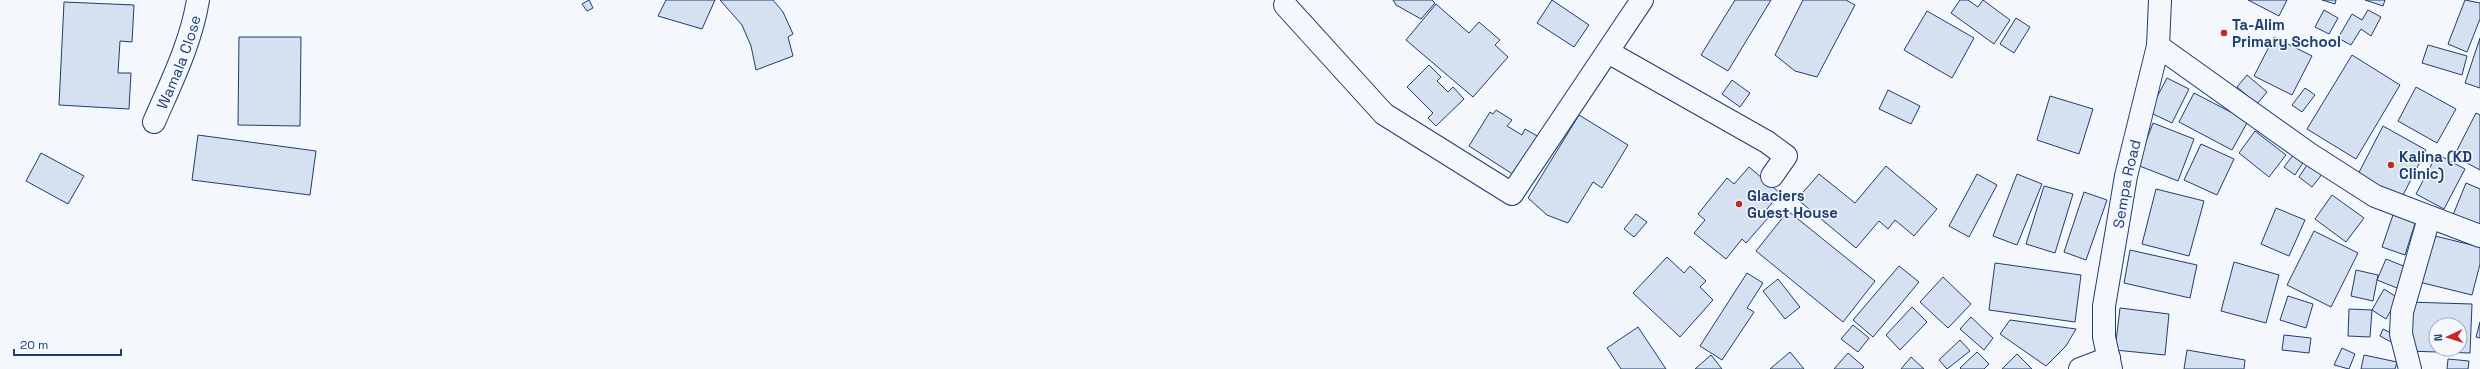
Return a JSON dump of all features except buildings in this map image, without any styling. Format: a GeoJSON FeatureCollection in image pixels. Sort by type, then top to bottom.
{"type":"FeatureCollection","features":[{"type":"Feature","properties":{"kind":"street","name":"Wamala Close"},"geometry":{"type":"LineString","coordinates":[[154,122],[181,59],[195,18],[198,0]]}},
{"type":"Feature","properties":{"kind":"street"},"geometry":{"type":"LineString","coordinates":[[1287,2],[1384,114],[1512,194],[1642,0]]}},
{"type":"Feature","properties":{"kind":"street","name":"Sempa Road"},"geometry":{"type":"LineString","coordinates":[[2110,363],[2104,337],[2104,306],[2126,176],[2158,46],[2160,0]]}},
{"type":"Feature","properties":{"kind":"street"},"geometry":{"type":"LineString","coordinates":[[2158,46],[2348,180],[2375,196],[2429,218],[2480,236]]}},
{"type":"Feature","properties":{"kind":"street"},"geometry":{"type":"LineString","coordinates":[[1608,52],[1767,142],[1786,156],[1772,176]]}},
{"type":"Feature","properties":{"kind":"street"},"geometry":{"type":"LineString","coordinates":[[2410,369],[2401,334],[2402,312],[2429,218]]}},
{"type":"Feature","properties":{"kind":"street"},"geometry":{"type":"LineString","coordinates":[[2080,369],[2110,363]]}},
{"type":"Feature","properties":{"kind":"place","name":"Ta-Alim Primary School"},"geometry":{"type":"Point","coordinates":[2224,33]}},
{"type":"Feature","properties":{"kind":"place","name":"Kalina (KD Clinic)"},"geometry":{"type":"Point","coordinates":[2391,165]}},
{"type":"Feature","properties":{"kind":"place","name":"Glaciers Guest House"},"geometry":{"type":"Point","coordinates":[1739,204]}}]}
